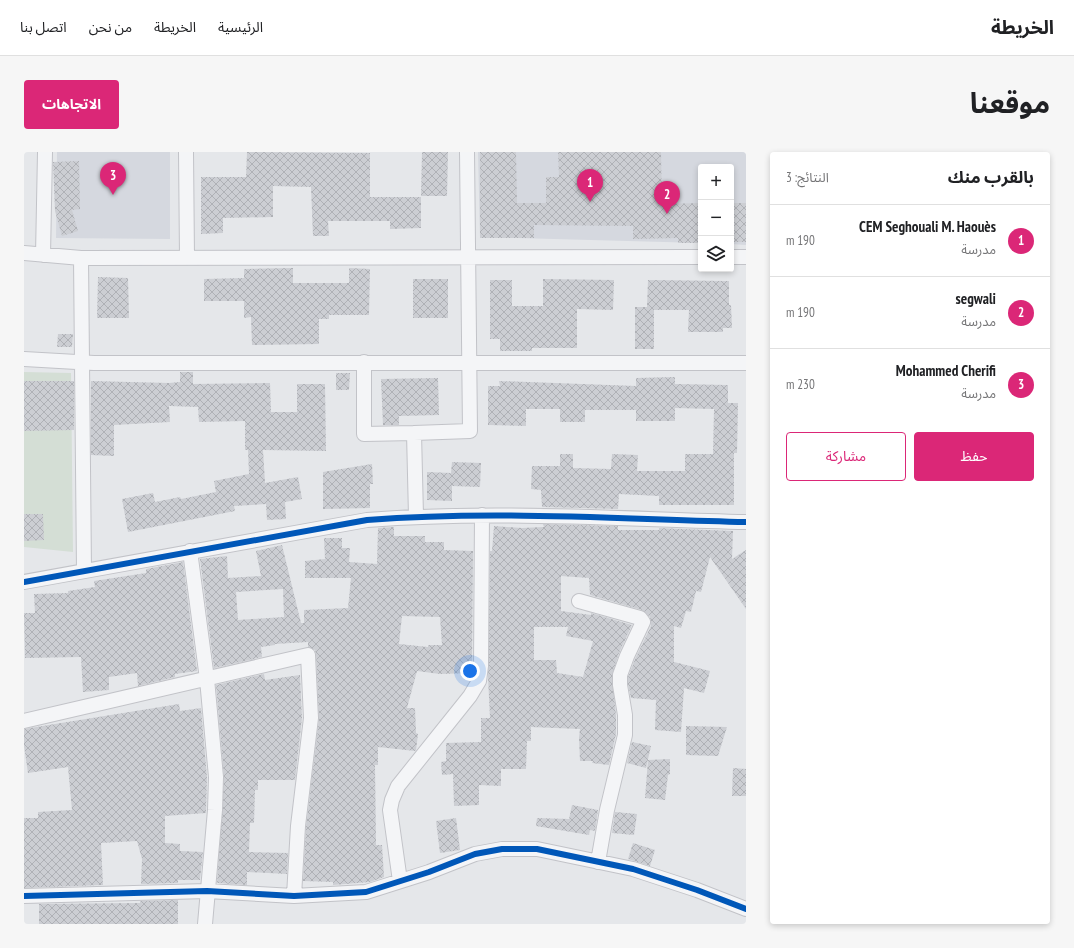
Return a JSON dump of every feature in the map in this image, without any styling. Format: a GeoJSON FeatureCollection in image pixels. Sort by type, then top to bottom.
{"type":"FeatureCollection","features":[{"type":"Feature","properties":{"kind":"street"},"geometry":{"type":"LineString","coordinates":[[43,255],[45,152]]}},
{"type":"Feature","properties":{"kind":"street"},"geometry":{"type":"LineString","coordinates":[[186,152],[187,257]]}},
{"type":"Feature","properties":{"kind":"street"},"geometry":{"type":"LineString","coordinates":[[364,362],[364,434],[470,431],[467,152]]}},
{"type":"Feature","properties":{"kind":"street"},"geometry":{"type":"LineString","coordinates":[[24,253],[81,258],[698,257]]}},
{"type":"Feature","properties":{"kind":"street"},"geometry":{"type":"LineString","coordinates":[[734,257],[746,257]]}},
{"type":"Feature","properties":{"kind":"street"},"geometry":{"type":"LineString","coordinates":[[81,258],[84,571]]}},
{"type":"Feature","properties":{"kind":"street"},"geometry":{"type":"LineString","coordinates":[[24,359],[83,362],[746,363]]}},
{"type":"Feature","properties":{"kind":"street"},"geometry":{"type":"LineString","coordinates":[[414,433],[416,516]]}},
{"type":"Feature","properties":{"kind":"street"},"geometry":{"type":"LineString","coordinates":[[24,582],[332,525],[367,520],[416,516],[482,515],[746,522]]}},
{"type":"Feature","properties":{"kind":"street"},"geometry":{"type":"LineString","coordinates":[[400,881],[390,810],[392,800],[398,786],[470,696],[479,681],[481,666],[482,515]]}},
{"type":"Feature","properties":{"kind":"street"},"geometry":{"type":"LineString","coordinates":[[190,551],[207,679],[216,777],[215,810],[205,924]]}},
{"type":"Feature","properties":{"kind":"street"},"geometry":{"type":"LineString","coordinates":[[579,601],[640,618],[643,622],[620,675],[620,685],[625,715],[625,735],[607,810],[598,862]]}},
{"type":"Feature","properties":{"kind":"street"},"geometry":{"type":"LineString","coordinates":[[24,721],[308,655],[311,718],[298,826],[294,896]]}},
{"type":"Feature","properties":{"kind":"street"},"geometry":{"type":"LineString","coordinates":[[24,896],[207,891],[294,896],[366,892],[430,872],[475,854],[502,849],[538,849],[633,869],[697,890],[746,909]]}},
{"type":"Feature","properties":{"kind":"shaded area"},"geometry":{"type":"Polygon","coordinates":[[[57,152],[170,152],[170,239],[56,238],[57,152]]]}},
{"type":"Feature","properties":{"kind":"shaded area"},"geometry":{"type":"Polygon","coordinates":[[[478,152],[746,152],[746,245],[734,244],[734,164],[698,164],[698,243],[480,237],[478,152]]]}},
{"type":"Feature","properties":{"kind":"shaded area"},"geometry":{"type":"Polygon","coordinates":[[[24,372],[71,373],[73,552],[24,547],[24,372]]]}},
{"type":"Feature","properties":{"kind":"building"},"geometry":{"type":"Polygon","coordinates":[[[247,152],[370,153],[370,197],[421,197],[421,228],[390,229],[390,221],[328,221],[329,236],[313,236],[311,187],[273,186],[273,217],[223,218],[223,233],[201,234],[201,177],[246,177],[247,152]]]}},
{"type":"Feature","properties":{"kind":"building"},"geometry":{"type":"Polygon","coordinates":[[[422,152],[448,152],[447,196],[421,196],[422,152]]]}},
{"type":"Feature","properties":{"kind":"building"},"geometry":{"type":"Polygon","coordinates":[[[480,152],[516,152],[517,203],[546,203],[546,177],[559,177],[558,152],[661,152],[662,204],[698,203],[698,243],[678,243],[678,238],[633,239],[633,226],[534,225],[534,238],[480,238],[480,152]]]}},
{"type":"Feature","properties":{"kind":"building"},"geometry":{"type":"Polygon","coordinates":[[[79,161],[80,209],[72,210],[78,231],[62,236],[55,211],[53,162],[79,161]]]}},
{"type":"Feature","properties":{"kind":"building"},"geometry":{"type":"Polygon","coordinates":[[[734,203],[746,203],[746,242],[734,242],[734,203]]]}},
{"type":"Feature","properties":{"kind":"building"},"geometry":{"type":"Polygon","coordinates":[[[293,268],[293,283],[349,283],[349,268],[370,269],[369,315],[329,315],[329,319],[319,319],[319,344],[252,345],[251,317],[244,318],[244,301],[204,301],[204,279],[244,278],[244,269],[293,268]]]}},
{"type":"Feature","properties":{"kind":"building"},"geometry":{"type":"Polygon","coordinates":[[[98,277],[128,278],[129,318],[97,318],[98,277]]]}},
{"type":"Feature","properties":{"kind":"building"},"geometry":{"type":"Polygon","coordinates":[[[413,279],[448,279],[448,318],[413,318],[413,279]]]}},
{"type":"Feature","properties":{"kind":"building"},"geometry":{"type":"Polygon","coordinates":[[[543,279],[614,280],[613,310],[577,309],[577,348],[532,348],[532,351],[500,351],[500,339],[490,339],[490,280],[512,280],[512,306],[543,306],[543,279]]]}},
{"type":"Feature","properties":{"kind":"building"},"geometry":{"type":"Polygon","coordinates":[[[648,280],[729,281],[729,305],[731,305],[732,328],[723,328],[723,332],[688,332],[689,310],[654,310],[654,349],[635,349],[635,307],[647,307],[648,280]]]}},
{"type":"Feature","properties":{"kind":"building"},"geometry":{"type":"Polygon","coordinates":[[[58,334],[73,334],[72,347],[57,347],[58,334]]]}},
{"type":"Feature","properties":{"kind":"building"},"geometry":{"type":"Polygon","coordinates":[[[180,372],[193,372],[193,384],[270,383],[271,412],[297,412],[297,384],[325,384],[326,451],[263,450],[265,483],[298,477],[302,499],[285,502],[286,519],[267,520],[266,504],[234,506],[235,511],[128,532],[122,499],[153,493],[155,502],[180,497],[181,499],[216,492],[214,481],[249,474],[248,450],[245,450],[245,421],[199,422],[198,407],[169,406],[170,422],[114,425],[114,456],[91,455],[91,381],[180,382],[180,372]]]}},
{"type":"Feature","properties":{"kind":"building"},"geometry":{"type":"Polygon","coordinates":[[[336,373],[350,373],[349,390],[336,390],[336,373]]]}},
{"type":"Feature","properties":{"kind":"building"},"geometry":{"type":"Polygon","coordinates":[[[675,377],[675,384],[728,385],[728,403],[738,403],[737,453],[734,453],[734,505],[659,505],[659,496],[619,494],[618,509],[542,507],[541,490],[531,489],[532,466],[560,466],[560,454],[573,454],[573,468],[611,469],[612,454],[638,455],[637,471],[685,471],[685,454],[713,454],[714,409],[675,408],[675,421],[636,421],[636,410],[585,410],[585,422],[560,422],[560,409],[526,409],[526,426],[488,425],[488,386],[500,386],[499,381],[636,386],[636,378],[675,377]]]}},
{"type":"Feature","properties":{"kind":"building"},"geometry":{"type":"Polygon","coordinates":[[[438,378],[439,415],[399,416],[399,425],[383,425],[381,379],[438,378]]]}},
{"type":"Feature","properties":{"kind":"building"},"geometry":{"type":"Polygon","coordinates":[[[24,381],[74,381],[74,430],[24,431],[24,381]]]}},
{"type":"Feature","properties":{"kind":"building"},"geometry":{"type":"Polygon","coordinates":[[[452,462],[481,463],[480,487],[452,486],[452,501],[427,500],[427,472],[451,473],[452,462]]]}},
{"type":"Feature","properties":{"kind":"building"},"geometry":{"type":"Polygon","coordinates":[[[372,464],[373,484],[370,484],[370,508],[323,509],[323,472],[372,464]]]}},
{"type":"Feature","properties":{"kind":"building"},"geometry":{"type":"Polygon","coordinates":[[[24,514],[43,514],[44,540],[24,541],[24,514]]]}},
{"type":"Feature","properties":{"kind":"building"},"geometry":{"type":"Polygon","coordinates":[[[543,524],[618,526],[618,530],[659,530],[659,528],[733,531],[732,559],[746,550],[746,609],[710,557],[701,592],[696,591],[691,612],[686,611],[681,628],[674,626],[674,662],[710,671],[704,693],[684,688],[681,732],[655,730],[656,700],[631,698],[628,684],[628,677],[635,659],[651,626],[650,617],[642,610],[590,595],[589,578],[561,576],[561,611],[591,615],[591,613],[632,625],[619,653],[612,675],[616,716],[616,734],[609,765],[592,763],[593,761],[580,761],[580,729],[531,727],[531,741],[527,741],[526,769],[501,769],[501,786],[479,785],[479,805],[454,806],[453,774],[442,775],[441,762],[446,761],[446,743],[481,742],[481,718],[490,718],[488,677],[490,551],[492,551],[494,526],[522,528],[544,527],[543,524]],[[534,627],[534,660],[556,660],[557,673],[583,677],[593,641],[566,636],[568,627],[534,627]]]}},
{"type":"Feature","properties":{"kind":"building"},"geometry":{"type":"Polygon","coordinates":[[[394,527],[394,536],[425,536],[425,542],[444,542],[444,550],[473,551],[472,673],[440,674],[417,671],[407,708],[415,708],[416,733],[418,734],[416,750],[378,747],[378,765],[375,765],[376,845],[382,845],[384,877],[370,882],[333,885],[333,882],[303,881],[306,827],[319,719],[315,650],[308,647],[308,642],[275,644],[261,647],[262,657],[214,668],[200,559],[227,556],[228,578],[261,576],[256,551],[282,545],[301,623],[304,623],[304,610],[348,608],[351,578],[305,578],[305,561],[325,559],[324,538],[342,538],[342,548],[350,548],[349,562],[377,564],[378,528],[394,527]],[[283,589],[236,592],[238,620],[284,617],[283,589]],[[402,616],[399,644],[428,647],[428,645],[442,645],[440,617],[402,616]]]}},
{"type":"Feature","properties":{"kind":"building"},"geometry":{"type":"Polygon","coordinates":[[[183,562],[197,671],[175,674],[175,677],[138,686],[137,673],[109,677],[109,690],[83,692],[81,657],[25,658],[24,613],[35,613],[34,594],[68,593],[68,591],[95,587],[94,581],[146,573],[146,569],[183,562]]]}},
{"type":"Feature","properties":{"kind":"building"},"geometry":{"type":"Polygon","coordinates":[[[264,674],[265,680],[300,675],[302,718],[295,780],[258,780],[258,790],[255,790],[254,823],[250,823],[249,852],[288,853],[287,874],[247,872],[247,885],[217,883],[224,777],[216,685],[264,674]]]}},
{"type":"Feature","properties":{"kind":"building"},"geometry":{"type":"Polygon","coordinates":[[[179,704],[180,711],[201,708],[207,777],[206,813],[165,816],[165,843],[180,844],[180,851],[203,852],[200,880],[178,880],[178,883],[141,884],[142,859],[137,841],[101,843],[103,885],[24,888],[24,818],[38,818],[38,812],[72,810],[68,767],[28,773],[24,746],[24,729],[179,704]]]}},
{"type":"Feature","properties":{"kind":"building"},"geometry":{"type":"Polygon","coordinates":[[[686,726],[727,727],[718,756],[686,755],[686,726]]]}},
{"type":"Feature","properties":{"kind":"building"},"geometry":{"type":"Polygon","coordinates":[[[632,742],[651,746],[646,768],[627,763],[632,742]]]}},
{"type":"Feature","properties":{"kind":"building"},"geometry":{"type":"Polygon","coordinates":[[[670,759],[670,774],[668,775],[665,800],[645,798],[648,760],[670,759]]]}},
{"type":"Feature","properties":{"kind":"building"},"geometry":{"type":"Polygon","coordinates":[[[733,768],[746,769],[746,796],[732,796],[733,768]]]}},
{"type":"Feature","properties":{"kind":"building"},"geometry":{"type":"Polygon","coordinates":[[[572,805],[598,810],[595,831],[590,830],[589,835],[536,826],[537,818],[569,819],[572,805]]]}},
{"type":"Feature","properties":{"kind":"building"},"geometry":{"type":"Polygon","coordinates":[[[615,812],[637,814],[634,835],[612,833],[615,812]]]}},
{"type":"Feature","properties":{"kind":"building"},"geometry":{"type":"Polygon","coordinates":[[[456,818],[460,850],[440,853],[436,821],[456,818]]]}},
{"type":"Feature","properties":{"kind":"building"},"geometry":{"type":"Polygon","coordinates":[[[633,843],[655,850],[650,866],[628,859],[633,843]]]}},
{"type":"Feature","properties":{"kind":"building"},"geometry":{"type":"Polygon","coordinates":[[[178,900],[178,924],[39,924],[39,904],[140,903],[140,901],[178,900]]]}},
{"type":"Feature","properties":{"kind":"cycle path"},"geometry":{"type":"LineString","coordinates":[[24,582],[367,520],[414,517],[509,515],[746,522]]}},
{"type":"Feature","properties":{"kind":"cycle path"},"geometry":{"type":"LineString","coordinates":[[24,896],[207,891],[294,896],[366,892],[429,872],[475,854],[502,849],[537,849],[633,869],[697,890],[746,909]]}},
{"type":"Feature","properties":{"kind":"place","name":"Mohammed Cherifi"},"geometry":{"type":"Point","coordinates":[113,195]}},
{"type":"Feature","properties":{"kind":"place","name":"CEM Seghouali M. Haouès"},"geometry":{"type":"Point","coordinates":[590,202]}},
{"type":"Feature","properties":{"kind":"place","name":"segwali"},"geometry":{"type":"Point","coordinates":[667,214]}}]}
